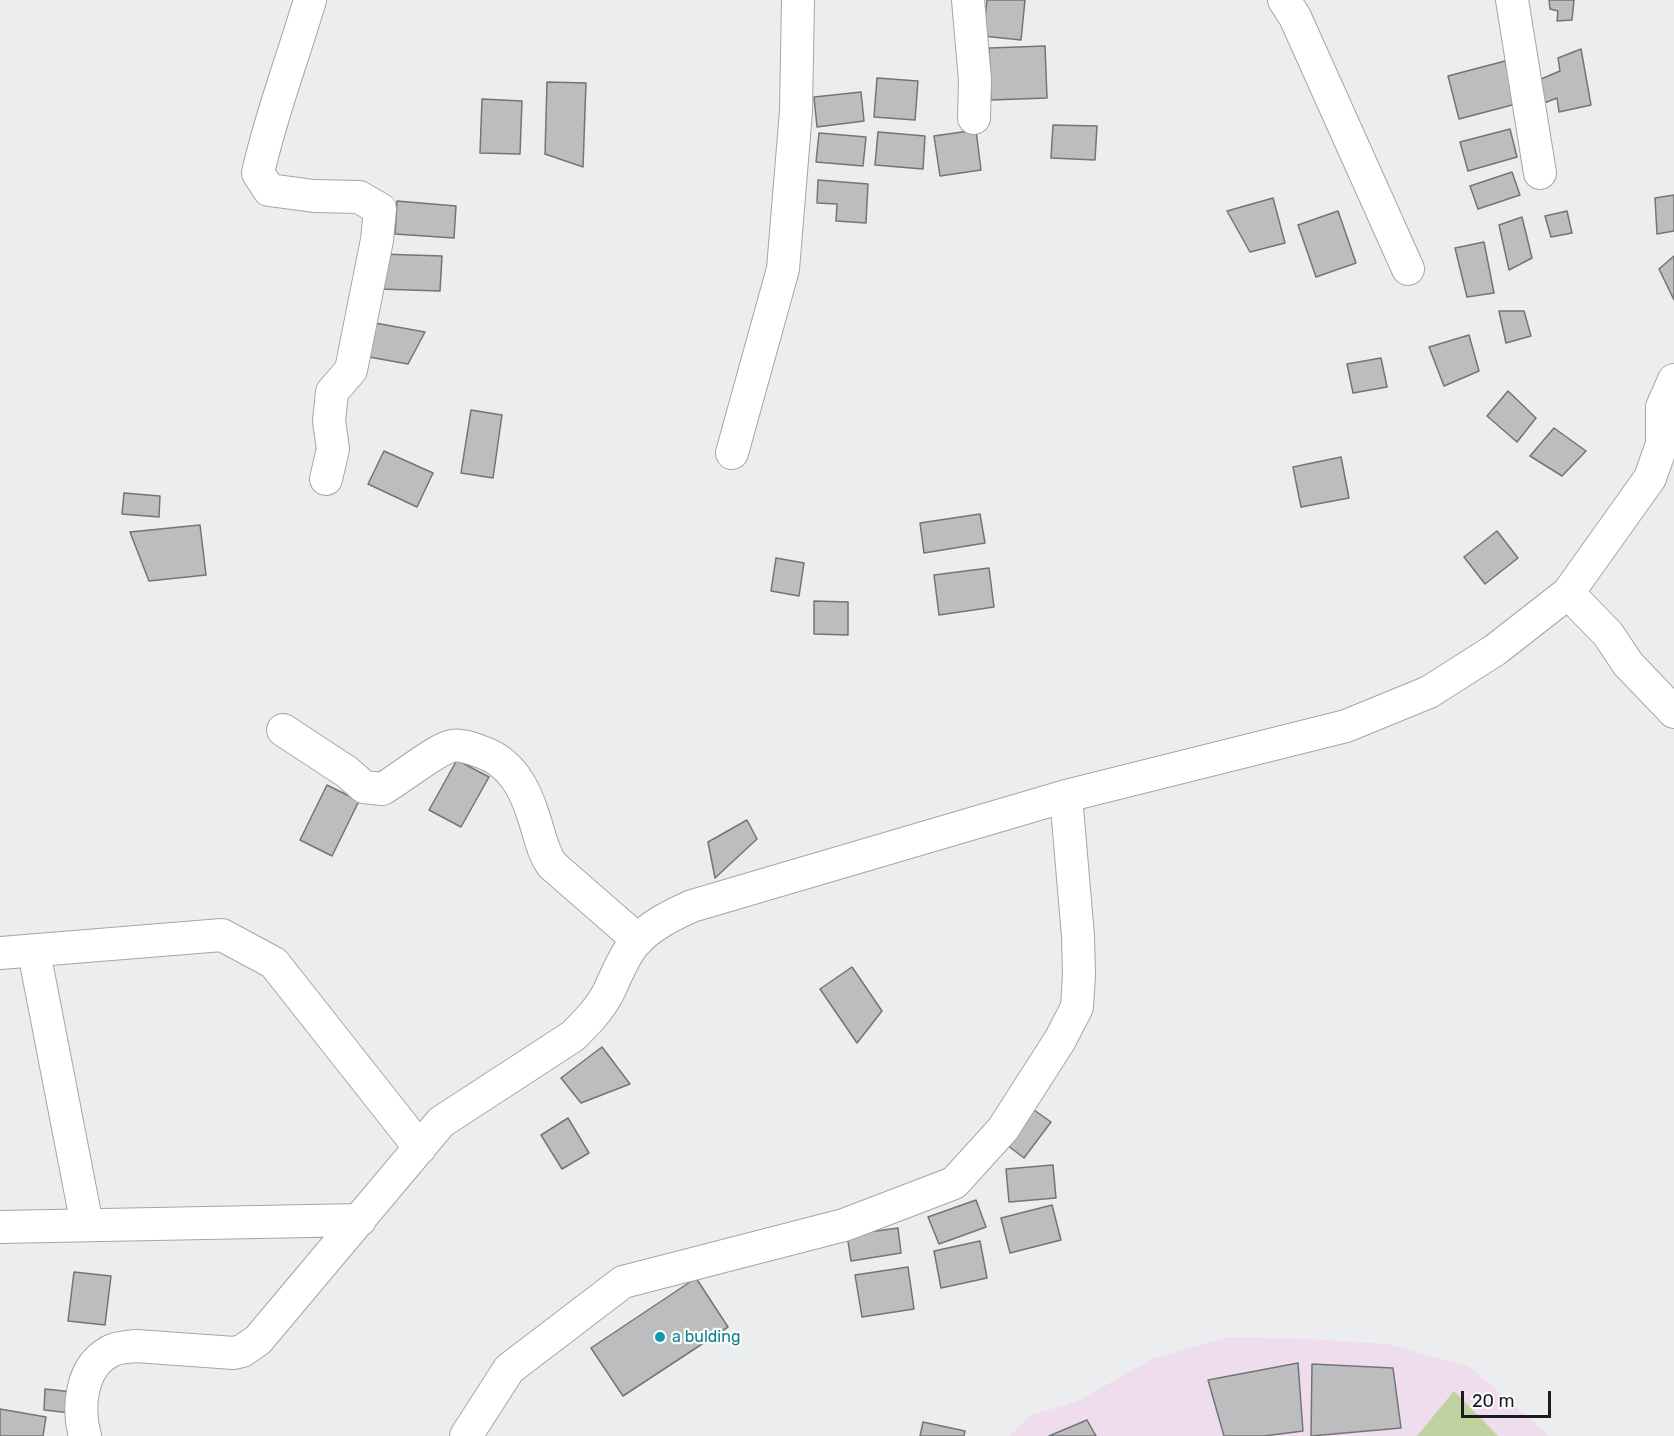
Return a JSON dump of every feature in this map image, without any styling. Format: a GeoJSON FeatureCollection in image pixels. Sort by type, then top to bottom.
{"type":"FeatureCollection","features":[{"type":"Feature","properties":{"kind":"street"},"geometry":{"type":"LineString","coordinates":[[310,0],[294,57],[267,134],[258,173],[269,190],[314,196],[359,197],[380,209],[377,240],[351,370],[332,392],[329,421],[333,449],[326,480]]}},
{"type":"Feature","properties":{"kind":"street"},"geometry":{"type":"LineString","coordinates":[[732,453],[783,270],[796,111],[798,0]]}},
{"type":"Feature","properties":{"kind":"street"},"geometry":{"type":"LineString","coordinates":[[968,0],[975,80],[975,118]]}},
{"type":"Feature","properties":{"kind":"street"},"geometry":{"type":"LineString","coordinates":[[1284,0],[1295,17],[1408,269]]}},
{"type":"Feature","properties":{"kind":"street"},"geometry":{"type":"LineString","coordinates":[[1512,0],[1540,173]]}},
{"type":"Feature","properties":{"kind":"street"},"geometry":{"type":"LineString","coordinates":[[85,1436],[81,1423],[86,1379],[94,1365],[109,1352],[136,1346],[234,1353],[249,1347],[266,1332],[441,1122],[573,1036],[606,996],[633,945],[658,924],[692,906],[1066,796],[1346,726],[1429,692],[1495,650],[1568,592],[1650,478],[1662,444],[1662,407],[1674,380]]}},
{"type":"Feature","properties":{"kind":"street"},"geometry":{"type":"LineString","coordinates":[[1568,592],[1608,634],[1628,664],[1674,712]]}},
{"type":"Feature","properties":{"kind":"street"},"geometry":{"type":"LineString","coordinates":[[283,730],[347,772],[364,787],[382,789],[431,756],[452,746],[468,747],[488,754],[504,764],[515,775],[525,793],[543,851],[552,865],[638,940]]}},
{"type":"Feature","properties":{"kind":"street"},"geometry":{"type":"LineString","coordinates":[[466,1436],[509,1369],[623,1282],[844,1225],[954,1183],[1004,1129],[1060,1040],[1077,1007],[1078,936],[1066,796]]}},
{"type":"Feature","properties":{"kind":"street"},"geometry":{"type":"LineString","coordinates":[[0,953],[222,935],[274,963],[420,1148]]}},
{"type":"Feature","properties":{"kind":"street"},"geometry":{"type":"LineString","coordinates":[[34,952],[87,1225]]}},
{"type":"Feature","properties":{"kind":"street"},"geometry":{"type":"LineString","coordinates":[[0,1227],[360,1220]]}},
{"type":"Feature","properties":{"kind":"shaded area"},"geometry":{"type":"Polygon","coordinates":[[[1229,1337],[1386,1344],[1468,1366],[1550,1436],[1009,1436],[1031,1415],[1078,1401],[1152,1359],[1229,1337]]]}},
{"type":"Feature","properties":{"kind":"green space"},"geometry":{"type":"Polygon","coordinates":[[[1454,1391],[1498,1436],[1417,1436],[1454,1391]]]}},
{"type":"Feature","properties":{"kind":"building"},"geometry":{"type":"Polygon","coordinates":[[[987,0],[1025,0],[1021,40],[983,36],[987,0]]]}},
{"type":"Feature","properties":{"kind":"building"},"geometry":{"type":"Polygon","coordinates":[[[1549,0],[1574,0],[1572,20],[1557,21],[1558,11],[1550,9],[1549,0]]]}},
{"type":"Feature","properties":{"kind":"building"},"geometry":{"type":"Polygon","coordinates":[[[1045,46],[1047,98],[991,100],[989,48],[1045,46]]]}},
{"type":"Feature","properties":{"kind":"building"},"geometry":{"type":"Polygon","coordinates":[[[1581,49],[1591,105],[1559,112],[1557,98],[1539,105],[1541,79],[1560,71],[1558,58],[1581,49]]]}},
{"type":"Feature","properties":{"kind":"building"},"geometry":{"type":"Polygon","coordinates":[[[1505,61],[1516,104],[1459,119],[1448,76],[1505,61]]]}},
{"type":"Feature","properties":{"kind":"building"},"geometry":{"type":"Polygon","coordinates":[[[877,78],[918,81],[915,120],[874,117],[877,78]]]}},
{"type":"Feature","properties":{"kind":"building"},"geometry":{"type":"Polygon","coordinates":[[[547,82],[586,83],[583,167],[545,154],[547,82]]]}},
{"type":"Feature","properties":{"kind":"building"},"geometry":{"type":"Polygon","coordinates":[[[861,92],[864,121],[817,127],[814,97],[861,92]]]}},
{"type":"Feature","properties":{"kind":"building"},"geometry":{"type":"Polygon","coordinates":[[[482,99],[522,101],[520,154],[480,153],[482,99]]]}},
{"type":"Feature","properties":{"kind":"building"},"geometry":{"type":"Polygon","coordinates":[[[1053,125],[1097,126],[1095,160],[1051,158],[1053,125]]]}},
{"type":"Feature","properties":{"kind":"building"},"geometry":{"type":"Polygon","coordinates":[[[1510,129],[1517,157],[1468,171],[1460,142],[1510,129]]]}},
{"type":"Feature","properties":{"kind":"building"},"geometry":{"type":"Polygon","coordinates":[[[976,130],[981,170],[940,176],[934,136],[976,130]]]}},
{"type":"Feature","properties":{"kind":"building"},"geometry":{"type":"Polygon","coordinates":[[[878,132],[925,136],[923,169],[875,165],[878,132]]]}},
{"type":"Feature","properties":{"kind":"building"},"geometry":{"type":"Polygon","coordinates":[[[819,133],[866,137],[863,166],[816,162],[819,133]]]}},
{"type":"Feature","properties":{"kind":"building"},"geometry":{"type":"Polygon","coordinates":[[[1512,172],[1520,195],[1478,209],[1470,186],[1512,172]]]}},
{"type":"Feature","properties":{"kind":"building"},"geometry":{"type":"Polygon","coordinates":[[[818,180],[868,184],[866,223],[836,221],[837,204],[817,203],[818,180]]]}},
{"type":"Feature","properties":{"kind":"building"},"geometry":{"type":"Polygon","coordinates":[[[1674,195],[1674,231],[1657,234],[1655,198],[1674,195]]]}},
{"type":"Feature","properties":{"kind":"building"},"geometry":{"type":"Polygon","coordinates":[[[1273,198],[1285,243],[1250,252],[1227,211],[1273,198]]]}},
{"type":"Feature","properties":{"kind":"building"},"geometry":{"type":"Polygon","coordinates":[[[397,201],[456,206],[454,238],[395,234],[397,201]]]}},
{"type":"Feature","properties":{"kind":"building"},"geometry":{"type":"Polygon","coordinates":[[[1338,211],[1356,263],[1316,277],[1298,225],[1338,211]]]}},
{"type":"Feature","properties":{"kind":"building"},"geometry":{"type":"Polygon","coordinates":[[[1567,211],[1572,233],[1551,237],[1545,216],[1567,211]]]}},
{"type":"Feature","properties":{"kind":"building"},"geometry":{"type":"Polygon","coordinates":[[[1522,217],[1532,258],[1509,270],[1499,225],[1522,217]]]}},
{"type":"Feature","properties":{"kind":"building"},"geometry":{"type":"Polygon","coordinates":[[[1484,242],[1494,293],[1467,297],[1455,248],[1484,242]]]}},
{"type":"Feature","properties":{"kind":"building"},"geometry":{"type":"Polygon","coordinates":[[[380,254],[442,256],[440,291],[379,289],[380,254]]]}},
{"type":"Feature","properties":{"kind":"building"},"geometry":{"type":"Polygon","coordinates":[[[1674,256],[1674,300],[1659,269],[1674,256]]]}},
{"type":"Feature","properties":{"kind":"building"},"geometry":{"type":"Polygon","coordinates":[[[1499,311],[1524,311],[1531,336],[1506,343],[1499,311]]]}},
{"type":"Feature","properties":{"kind":"building"},"geometry":{"type":"Polygon","coordinates":[[[375,323],[425,332],[408,364],[369,357],[375,323]]]}},
{"type":"Feature","properties":{"kind":"building"},"geometry":{"type":"Polygon","coordinates":[[[1469,335],[1479,371],[1444,386],[1429,347],[1469,335]]]}},
{"type":"Feature","properties":{"kind":"building"},"geometry":{"type":"Polygon","coordinates":[[[1381,358],[1387,387],[1353,393],[1347,364],[1381,358]]]}},
{"type":"Feature","properties":{"kind":"building"},"geometry":{"type":"Polygon","coordinates":[[[1508,391],[1536,418],[1517,442],[1487,416],[1508,391]]]}},
{"type":"Feature","properties":{"kind":"building"},"geometry":{"type":"Polygon","coordinates":[[[471,410],[502,415],[493,478],[461,473],[471,410]]]}},
{"type":"Feature","properties":{"kind":"building"},"geometry":{"type":"Polygon","coordinates":[[[1554,428],[1586,451],[1562,476],[1530,456],[1554,428]]]}},
{"type":"Feature","properties":{"kind":"building"},"geometry":{"type":"Polygon","coordinates":[[[384,451],[433,473],[417,507],[368,484],[384,451]]]}},
{"type":"Feature","properties":{"kind":"building"},"geometry":{"type":"Polygon","coordinates":[[[1341,457],[1349,498],[1301,507],[1293,467],[1341,457]]]}},
{"type":"Feature","properties":{"kind":"building"},"geometry":{"type":"Polygon","coordinates":[[[124,493],[160,496],[159,517],[122,514],[124,493]]]}},
{"type":"Feature","properties":{"kind":"building"},"geometry":{"type":"Polygon","coordinates":[[[980,514],[985,543],[924,553],[920,523],[980,514]]]}},
{"type":"Feature","properties":{"kind":"building"},"geometry":{"type":"Polygon","coordinates":[[[200,525],[206,575],[149,581],[130,532],[200,525]]]}},
{"type":"Feature","properties":{"kind":"building"},"geometry":{"type":"Polygon","coordinates":[[[1497,531],[1518,558],[1485,584],[1464,557],[1497,531]]]}},
{"type":"Feature","properties":{"kind":"building"},"geometry":{"type":"Polygon","coordinates":[[[776,558],[804,563],[799,596],[771,591],[776,558]]]}},
{"type":"Feature","properties":{"kind":"building"},"geometry":{"type":"Polygon","coordinates":[[[989,568],[994,607],[939,615],[934,575],[989,568]]]}},
{"type":"Feature","properties":{"kind":"building"},"geometry":{"type":"Polygon","coordinates":[[[814,601],[848,602],[848,635],[814,634],[814,601]]]}},
{"type":"Feature","properties":{"kind":"building"},"geometry":{"type":"Polygon","coordinates":[[[457,760],[489,777],[461,827],[429,810],[457,760]]]}},
{"type":"Feature","properties":{"kind":"building"},"geometry":{"type":"Polygon","coordinates":[[[327,785],[359,801],[332,856],[300,840],[327,785]]]}},
{"type":"Feature","properties":{"kind":"building"},"geometry":{"type":"Polygon","coordinates":[[[747,820],[757,839],[715,878],[708,842],[747,820]]]}},
{"type":"Feature","properties":{"kind":"building"},"geometry":{"type":"Polygon","coordinates":[[[852,967],[882,1011],[857,1043],[820,989],[852,967]]]}},
{"type":"Feature","properties":{"kind":"building"},"geometry":{"type":"Polygon","coordinates":[[[602,1047],[630,1084],[581,1103],[561,1078],[602,1047]]]}},
{"type":"Feature","properties":{"kind":"building"},"geometry":{"type":"Polygon","coordinates":[[[1034,1110],[1051,1122],[1024,1158],[1007,1145],[1034,1110]]]}},
{"type":"Feature","properties":{"kind":"building"},"geometry":{"type":"Polygon","coordinates":[[[568,1118],[589,1153],[562,1169],[541,1135],[568,1118]]]}},
{"type":"Feature","properties":{"kind":"building"},"geometry":{"type":"Polygon","coordinates":[[[1053,1165],[1056,1198],[1009,1202],[1006,1169],[1053,1165]]]}},
{"type":"Feature","properties":{"kind":"building"},"geometry":{"type":"Polygon","coordinates":[[[976,1200],[986,1227],[939,1244],[928,1217],[976,1200]]]}},
{"type":"Feature","properties":{"kind":"building"},"geometry":{"type":"Polygon","coordinates":[[[1052,1205],[1061,1240],[1010,1253],[1001,1218],[1052,1205]]]}},
{"type":"Feature","properties":{"kind":"building"},"geometry":{"type":"Polygon","coordinates":[[[898,1228],[901,1253],[851,1261],[847,1235],[898,1228]]]}},
{"type":"Feature","properties":{"kind":"building"},"geometry":{"type":"Polygon","coordinates":[[[980,1241],[987,1278],[941,1288],[934,1251],[980,1241]]]}},
{"type":"Feature","properties":{"kind":"building"},"geometry":{"type":"Polygon","coordinates":[[[908,1267],[914,1309],[862,1317],[855,1275],[908,1267]]]}},
{"type":"Feature","properties":{"kind":"building"},"geometry":{"type":"Polygon","coordinates":[[[74,1272],[111,1276],[105,1325],[68,1321],[74,1272]]]}},
{"type":"Feature","properties":{"kind":"building","name":"a bulding"},"geometry":{"type":"Polygon","coordinates":[[[696,1278],[728,1327],[623,1396],[591,1348],[696,1278]]]}},
{"type":"Feature","properties":{"kind":"building"},"geometry":{"type":"Polygon","coordinates":[[[1298,1363],[1303,1431],[1264,1436],[1224,1436],[1208,1380],[1298,1363]]]}},
{"type":"Feature","properties":{"kind":"building"},"geometry":{"type":"Polygon","coordinates":[[[1312,1364],[1393,1368],[1401,1428],[1311,1436],[1312,1364]]]}},
{"type":"Feature","properties":{"kind":"building"},"geometry":{"type":"Polygon","coordinates":[[[45,1389],[73,1392],[71,1413],[44,1410],[45,1389]]]}},
{"type":"Feature","properties":{"kind":"building"},"geometry":{"type":"Polygon","coordinates":[[[0,1409],[46,1417],[43,1436],[0,1436],[0,1409]]]}},
{"type":"Feature","properties":{"kind":"building"},"geometry":{"type":"Polygon","coordinates":[[[1087,1420],[1096,1436],[1049,1436],[1087,1420]]]}},
{"type":"Feature","properties":{"kind":"building"},"geometry":{"type":"Polygon","coordinates":[[[923,1422],[965,1431],[964,1436],[920,1436],[923,1422]]]}},
{"type":"Feature","properties":{"kind":"place","name":"a bulding"},"geometry":{"type":"Point","coordinates":[660,1337]}}]}
